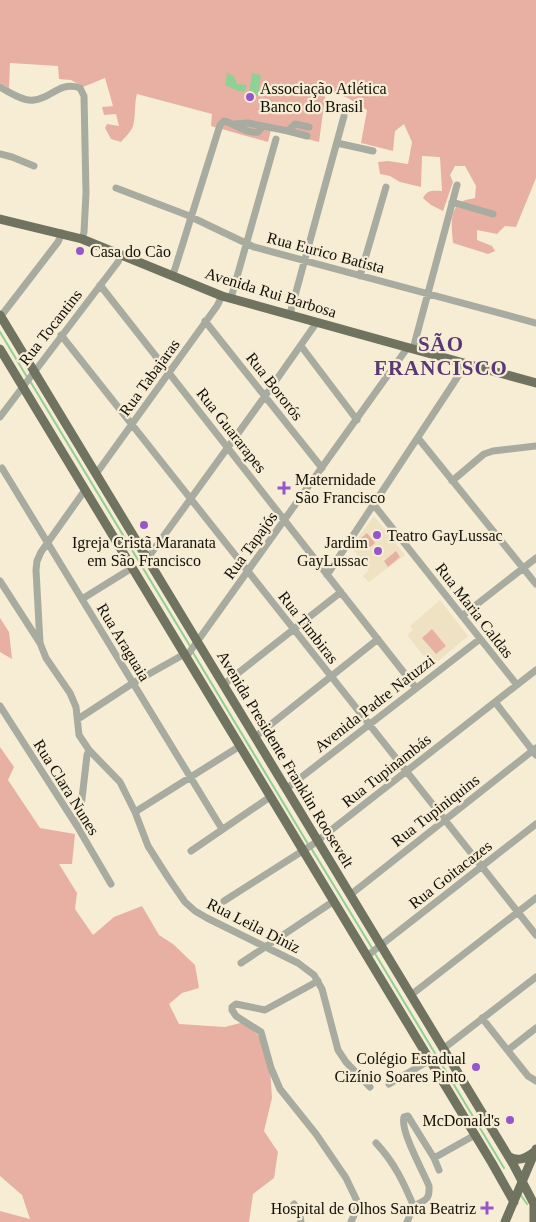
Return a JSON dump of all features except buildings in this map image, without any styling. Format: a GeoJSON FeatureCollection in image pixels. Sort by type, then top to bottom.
{"type":"FeatureCollection","features":[{"type":"Feature","properties":{"kind":"main road","name":"Avenida Rui Barbosa"},"geometry":{"type":"LineString","coordinates":[[0,218],[82,239],[226,297],[536,383]]}},
{"type":"Feature","properties":{"kind":"main road","name":"Avenida Presidente Franklin Roosevelt"},"geometry":{"type":"LineString","coordinates":[[0,316],[28,378],[85,490],[186,654],[270,797],[350,895],[374,951],[430,1060],[514,1202]]}},
{"type":"Feature","properties":{"kind":"main road","name":"Avenida Presidente Franklin Roosevelt"},"geometry":{"type":"LineString","coordinates":[[0,350],[28,378],[96,474],[195,644],[223,685],[286,789],[334,901],[411,995],[522,1180],[534,1204],[534,1222]]}},
{"type":"Feature","properties":{"kind":"main road"},"geometry":{"type":"LineString","coordinates":[[502,1180],[509,1184],[514,1174],[510,1160],[520,1160],[536,1150]]}},
{"type":"Feature","properties":{"kind":"main road"},"geometry":{"type":"LineString","coordinates":[[505,1222],[536,1150]]}},
{"type":"Feature","properties":{"kind":"main road"},"geometry":{"type":"LineString","coordinates":[[510,1212],[511,1222]]}},
{"type":"Feature","properties":{"kind":"main road"},"geometry":{"type":"LineString","coordinates":[[534,1222],[536,1218]]}},
{"type":"Feature","properties":{"kind":"street"},"geometry":{"type":"LineString","coordinates":[[0,88],[29,100],[35,100],[58,88],[72,85],[80,88],[84,96],[85,107],[86,193],[82,239]]}},
{"type":"Feature","properties":{"kind":"street"},"geometry":{"type":"LineString","coordinates":[[290,314],[344,116]]}},
{"type":"Feature","properties":{"kind":"street"},"geometry":{"type":"LineString","coordinates":[[173,275],[220,125],[224,121],[253,133],[258,132],[263,126],[308,136]]}},
{"type":"Feature","properties":{"kind":"street"},"geometry":{"type":"LineString","coordinates":[[288,131],[295,124],[309,127]]}},
{"type":"Feature","properties":{"kind":"street","name":"Rua Tabajaras"},"geometry":{"type":"LineString","coordinates":[[96,474],[205,321],[226,297],[246,244],[276,139]]}},
{"type":"Feature","properties":{"kind":"street"},"geometry":{"type":"LineString","coordinates":[[337,143],[373,151]]}},
{"type":"Feature","properties":{"kind":"street"},"geometry":{"type":"LineString","coordinates":[[0,154],[34,166]]}},
{"type":"Feature","properties":{"kind":"street","name":"Rua Tapajós"},"geometry":{"type":"LineString","coordinates":[[78,718],[133,683],[186,654],[195,644],[411,348],[428,294],[457,185]]}},
{"type":"Feature","properties":{"kind":"street"},"geometry":{"type":"LineString","coordinates":[[360,276],[386,187]]}},
{"type":"Feature","properties":{"kind":"street","name":"Rua Eurico Batista"},"geometry":{"type":"LineString","coordinates":[[116,188],[192,218],[246,244],[536,323]]}},
{"type":"Feature","properties":{"kind":"street"},"geometry":{"type":"LineString","coordinates":[[452,202],[493,214]]}},
{"type":"Feature","properties":{"kind":"street"},"geometry":{"type":"LineString","coordinates":[[0,316],[58,242],[62,233]]}},
{"type":"Feature","properties":{"kind":"street","name":"Rua Tocantins"},"geometry":{"type":"LineString","coordinates":[[0,417],[121,254]]}},
{"type":"Feature","properties":{"kind":"street","name":"Rua Guararapes"},"geometry":{"type":"LineString","coordinates":[[100,284],[416,688]]}},
{"type":"Feature","properties":{"kind":"street","name":"Rua Bororós"},"geometry":{"type":"LineString","coordinates":[[205,321],[322,468]]}},
{"type":"Feature","properties":{"kind":"street"},"geometry":{"type":"LineString","coordinates":[[147,559],[317,322]]}},
{"type":"Feature","properties":{"kind":"street","name":"Rua Timbiras"},"geometry":{"type":"LineString","coordinates":[[61,335],[536,935]]}},
{"type":"Feature","properties":{"kind":"street"},"geometry":{"type":"LineString","coordinates":[[301,346],[357,420]]}},
{"type":"Feature","properties":{"kind":"street"},"geometry":{"type":"LineString","coordinates":[[328,575],[454,384],[463,363]]}},
{"type":"Feature","properties":{"kind":"street"},"geometry":{"type":"LineString","coordinates":[[418,438],[536,584]]}},
{"type":"Feature","properties":{"kind":"street"},"geometry":{"type":"LineString","coordinates":[[452,481],[484,454],[493,451],[536,446]]}},
{"type":"Feature","properties":{"kind":"street","name":"Rua Araguaia"},"geometry":{"type":"LineString","coordinates":[[2,468],[222,829]]}},
{"type":"Feature","properties":{"kind":"street"},"geometry":{"type":"LineString","coordinates":[[40,643],[37,561],[85,490]]}},
{"type":"Feature","properties":{"kind":"street","name":"Rua Maria Caldas"},"geometry":{"type":"LineString","coordinates":[[374,505],[517,685]]}},
{"type":"Feature","properties":{"kind":"street"},"geometry":{"type":"LineString","coordinates":[[462,616],[536,558]]}},
{"type":"Feature","properties":{"kind":"street"},"geometry":{"type":"LineString","coordinates":[[82,599],[132,568]]}},
{"type":"Feature","properties":{"kind":"street"},"geometry":{"type":"LineString","coordinates":[[0,580],[40,643],[46,658],[70,693],[78,718]]}},
{"type":"Feature","properties":{"kind":"street"},"geometry":{"type":"LineString","coordinates":[[223,685],[341,592]]}},
{"type":"Feature","properties":{"kind":"street"},"geometry":{"type":"LineString","coordinates":[[255,737],[378,639]]}},
{"type":"Feature","properties":{"kind":"street","name":"Avenida Padre Natuzzi"},"geometry":{"type":"LineString","coordinates":[[286,789],[480,639]]}},
{"type":"Feature","properties":{"kind":"street","name":"Rua Tupinambás"},"geometry":{"type":"LineString","coordinates":[[224,901],[310,847],[536,670]]}},
{"type":"Feature","properties":{"kind":"street"},"geometry":{"type":"LineString","coordinates":[[495,702],[535,751]]}},
{"type":"Feature","properties":{"kind":"street","name":"Rua Clara Nunes"},"geometry":{"type":"LineString","coordinates":[[0,706],[77,826],[111,884]]}},
{"type":"Feature","properties":{"kind":"street","name":"Rua Leila Diniz"},"geometry":{"type":"LineString","coordinates":[[78,718],[79,735],[89,750],[120,782],[135,812],[148,846],[185,902],[207,918],[306,968],[318,981],[329,1009],[338,1050],[346,1062],[368,1085]]}},
{"type":"Feature","properties":{"kind":"street"},"geometry":{"type":"LineString","coordinates":[[135,812],[240,746]]}},
{"type":"Feature","properties":{"kind":"street"},"geometry":{"type":"LineString","coordinates":[[77,826],[80,816],[86,755],[89,750]]}},
{"type":"Feature","properties":{"kind":"street","name":"Rua Tupiniquins"},"geometry":{"type":"LineString","coordinates":[[350,895],[535,751]]}},
{"type":"Feature","properties":{"kind":"street"},"geometry":{"type":"LineString","coordinates":[[191,851],[270,797]]}},
{"type":"Feature","properties":{"kind":"street","name":"Rua Goitacazes"},"geometry":{"type":"LineString","coordinates":[[374,951],[536,824]]}},
{"type":"Feature","properties":{"kind":"street"},"geometry":{"type":"LineString","coordinates":[[411,995],[536,898]]}},
{"type":"Feature","properties":{"kind":"street"},"geometry":{"type":"LineString","coordinates":[[241,963],[334,901]]}},
{"type":"Feature","properties":{"kind":"street"},"geometry":{"type":"LineString","coordinates":[[443,1049],[536,977]]}},
{"type":"Feature","properties":{"kind":"street"},"geometry":{"type":"LineString","coordinates":[[318,981],[270,1008],[259,1010],[236,1004],[232,1006],[232,1010],[236,1016],[261,1032],[271,1068],[280,1089],[316,1134],[346,1178],[358,1206],[350,1222]]}},
{"type":"Feature","properties":{"kind":"street"},"geometry":{"type":"LineString","coordinates":[[482,1018],[528,1076],[536,1081]]}},
{"type":"Feature","properties":{"kind":"street"},"geometry":{"type":"LineString","coordinates":[[508,1050],[536,1028]]}},
{"type":"Feature","properties":{"kind":"street"},"geometry":{"type":"LineString","coordinates":[[389,1084],[430,1060]]}},
{"type":"Feature","properties":{"kind":"street"},"geometry":{"type":"LineString","coordinates":[[407,1222],[414,1207],[426,1199],[429,1186],[405,1130],[403,1118],[406,1116],[411,1120],[434,1158],[439,1170]]}},
{"type":"Feature","properties":{"kind":"street"},"geometry":{"type":"LineString","coordinates":[[434,1158],[475,1135]]}},
{"type":"Feature","properties":{"kind":"street"},"geometry":{"type":"LineString","coordinates":[[376,1143],[390,1158],[401,1176],[414,1207]]}},
{"type":"Feature","properties":{"kind":"street"},"geometry":{"type":"LineString","coordinates":[[294,1204],[301,1222]]}},
{"type":"Feature","properties":{"kind":"shaded area"},"geometry":{"type":"Polygon","coordinates":[[[0,0],[536,0],[536,178],[516,227],[505,226],[497,234],[477,230],[477,240],[492,246],[495,251],[488,254],[453,243],[452,220],[455,209],[463,201],[475,198],[476,186],[465,166],[455,166],[450,175],[453,182],[443,211],[431,205],[423,198],[429,192],[442,191],[440,157],[422,156],[421,187],[400,182],[390,176],[380,174],[378,162],[388,161],[408,164],[412,142],[404,124],[395,131],[393,151],[361,143],[367,110],[348,98],[326,90],[319,142],[283,133],[272,126],[268,142],[211,126],[212,114],[137,94],[132,128],[121,142],[111,139],[105,128],[107,124],[119,126],[116,114],[104,115],[102,107],[113,106],[105,78],[83,87],[71,80],[59,79],[58,66],[10,63],[9,88],[0,83],[0,0]]]}},
{"type":"Feature","properties":{"kind":"shaded area"},"geometry":{"type":"Polygon","coordinates":[[[227,73],[234,76],[237,84],[247,85],[245,91],[238,91],[225,85],[227,73]]]}},
{"type":"Feature","properties":{"kind":"shaded area"},"geometry":{"type":"Polygon","coordinates":[[[252,73],[261,75],[258,96],[249,94],[252,73]]]}},
{"type":"Feature","properties":{"kind":"shaded area","name":"Jardim GayLussac"},"geometry":{"type":"Polygon","coordinates":[[[374,516],[405,555],[369,582],[363,576],[369,570],[351,547],[374,516]]]}},
{"type":"Feature","properties":{"kind":"shaded area"},"geometry":{"type":"Polygon","coordinates":[[[367,533],[375,543],[369,548],[361,538],[367,533]]]}},
{"type":"Feature","properties":{"kind":"shaded area"},"geometry":{"type":"Polygon","coordinates":[[[396,551],[400,557],[388,567],[384,561],[396,551]]]}},
{"type":"Feature","properties":{"kind":"shaded area"},"geometry":{"type":"Polygon","coordinates":[[[440,600],[468,636],[432,666],[407,635],[413,630],[410,626],[440,600]]]}},
{"type":"Feature","properties":{"kind":"shaded area"},"geometry":{"type":"Polygon","coordinates":[[[0,618],[9,632],[12,659],[0,652],[0,618]]]}},
{"type":"Feature","properties":{"kind":"shaded area"},"geometry":{"type":"Polygon","coordinates":[[[432,629],[446,646],[436,654],[422,638],[432,629]]]}},
{"type":"Feature","properties":{"kind":"shaded area"},"geometry":{"type":"Polygon","coordinates":[[[0,747],[14,767],[8,780],[40,828],[75,834],[72,864],[59,864],[77,893],[75,909],[93,935],[114,917],[142,906],[159,935],[173,944],[195,965],[199,988],[182,993],[169,1004],[179,1024],[225,1027],[244,1022],[259,1036],[270,1069],[272,1098],[264,1131],[278,1152],[274,1178],[253,1194],[249,1222],[0,1222],[0,1211],[30,1219],[22,1195],[0,1176],[0,747]]]}},
{"type":"Feature","properties":{"kind":"waterway"},"geometry":{"type":"LineString","coordinates":[[0,332],[27,377]]}},
{"type":"Feature","properties":{"kind":"waterway"},"geometry":{"type":"LineString","coordinates":[[30,381],[190,646]]}},
{"type":"Feature","properties":{"kind":"waterway"},"geometry":{"type":"LineString","coordinates":[[192,651],[308,844]]}},
{"type":"Feature","properties":{"kind":"waterway"},"geometry":{"type":"LineString","coordinates":[[311,848],[372,948]]}},
{"type":"Feature","properties":{"kind":"waterway"},"geometry":{"type":"LineString","coordinates":[[374,952],[504,1168]]}},
{"type":"Feature","properties":{"kind":"waterway"},"geometry":{"type":"LineString","coordinates":[[520,1194],[527,1204]]}},
{"type":"Feature","properties":{"kind":"place","name":"Associação Atlética Banco do Brasil"},"geometry":{"type":"Point","coordinates":[250,97]}},
{"type":"Feature","properties":{"kind":"place","name":"Casa do Cão"},"geometry":{"type":"Point","coordinates":[80,251]}},
{"type":"Feature","properties":{"kind":"place","name":"Maternidade São Francisco"},"geometry":{"type":"Point","coordinates":[284,488]}},
{"type":"Feature","properties":{"kind":"place","name":"Igreja Cristã Maranata em São Francisco"},"geometry":{"type":"Point","coordinates":[144,525]}},
{"type":"Feature","properties":{"kind":"place","name":"Teatro GayLussac"},"geometry":{"type":"Point","coordinates":[377,535]}},
{"type":"Feature","properties":{"kind":"place","name":"Jardim GayLussac"},"geometry":{"type":"Point","coordinates":[378,551]}},
{"type":"Feature","properties":{"kind":"place","name":"Colégio Estadual Cizínio Soares Pinto"},"geometry":{"type":"Point","coordinates":[476,1067]}},
{"type":"Feature","properties":{"kind":"place","name":"McDonald's"},"geometry":{"type":"Point","coordinates":[510,1120]}},
{"type":"Feature","properties":{"kind":"place","name":"Hospital de Olhos Santa Beatriz"},"geometry":{"type":"Point","coordinates":[487,1208]}},
{"type":"Feature","properties":{"kind":"district","name":"SÃO FRANCISCO"},"geometry":{"type":"Point","coordinates":[441,356]}}]}
